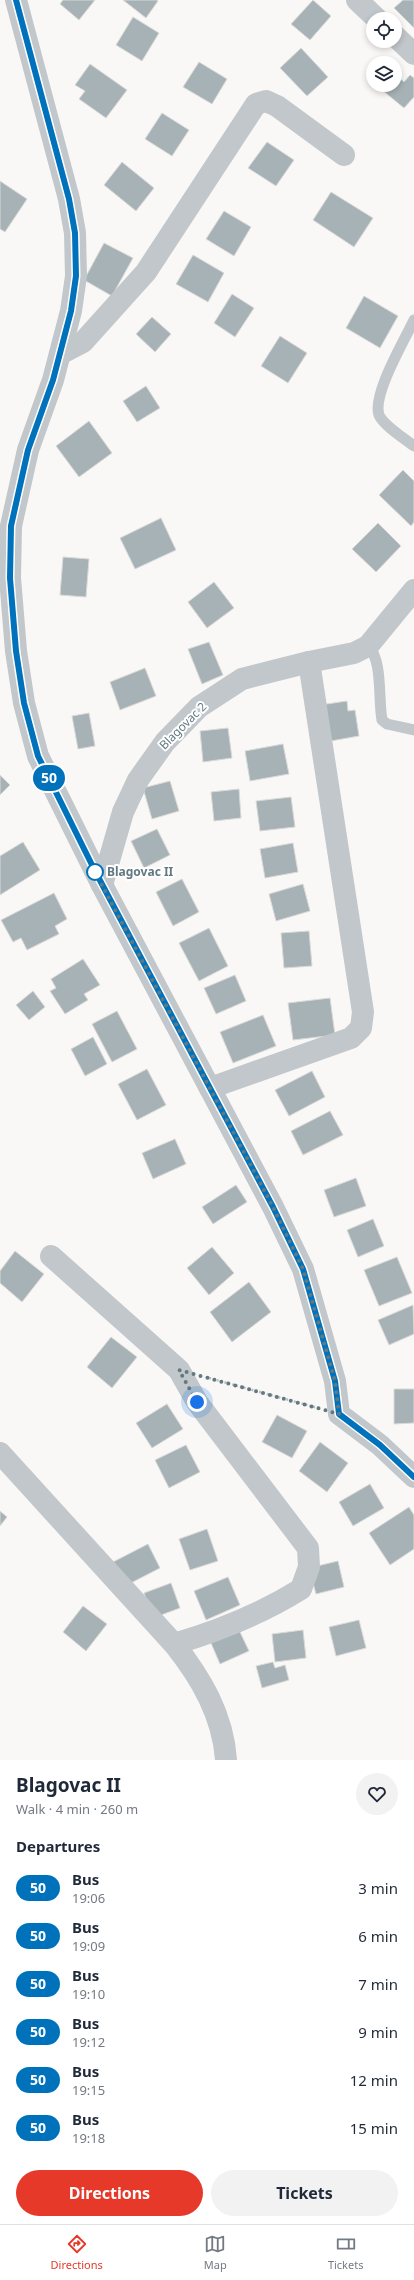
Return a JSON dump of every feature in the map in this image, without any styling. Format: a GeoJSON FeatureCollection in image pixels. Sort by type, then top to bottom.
{"type":"FeatureCollection","features":[{"type":"Feature","properties":{"kind":"street"},"geometry":{"type":"LineString","coordinates":[[16,0],[69,199],[75,233],[76,276],[71,311],[53,380],[28,450],[11,526],[5,582],[24,703],[38,756],[102,885],[210,1088],[303,1269],[335,1381],[339,1414],[380,1445],[414,1477]]}},
{"type":"Feature","properties":{"kind":"street"},"geometry":{"type":"LineString","coordinates":[[402,43],[414,54]]}},
{"type":"Feature","properties":{"kind":"street"},"geometry":{"type":"LineString","coordinates":[[60,354],[83,342],[146,272],[256,104],[266,101],[277,106],[344,155]]}},
{"type":"Feature","properties":{"kind":"street","name":"Blagovac 2"},"geometry":{"type":"LineString","coordinates":[[102,885],[123,812],[138,780],[165,742],[200,707],[242,679],[309,662],[354,653],[368,646],[414,590]]}},
{"type":"Feature","properties":{"kind":"street"},"geometry":{"type":"LineString","coordinates":[[210,1088],[351,1038],[361,1028],[363,1012],[309,662]]}},
{"type":"Feature","properties":{"kind":"street"},"geometry":{"type":"LineString","coordinates":[[51,1256],[179,1370],[197,1402],[308,1548],[309,1567],[301,1589],[260,1613],[205,1635],[174,1644]]}},
{"type":"Feature","properties":{"kind":"street"},"geometry":{"type":"LineString","coordinates":[[0,1453],[174,1644],[196,1672],[215,1708],[226,1760]]}},
{"type":"Feature","properties":{"kind":"lane"},"geometry":{"type":"LineString","coordinates":[[414,320],[385,381],[377,404],[380,416],[414,446]]}},
{"type":"Feature","properties":{"kind":"lane"},"geometry":{"type":"LineString","coordinates":[[368,646],[374,652],[376,662],[382,720],[387,724],[414,730]]}},
{"type":"Feature","properties":{"kind":"path"},"geometry":{"type":"LineString","coordinates":[[179,1370],[339,1414]]}},
{"type":"Feature","properties":{"kind":"building"},"geometry":{"type":"Polygon","coordinates":[[[63,0],[95,0],[79,20],[60,4],[63,0]]]}},
{"type":"Feature","properties":{"kind":"building"},"geometry":{"type":"Polygon","coordinates":[[[123,0],[157,0],[158,1],[146,18],[123,0]]]}},
{"type":"Feature","properties":{"kind":"building"},"geometry":{"type":"Polygon","coordinates":[[[313,0],[331,16],[310,40],[291,24],[313,0]]]}},
{"type":"Feature","properties":{"kind":"building"},"geometry":{"type":"Polygon","coordinates":[[[403,0],[414,0],[414,28],[402,16],[402,12],[398,12],[394,8],[403,0]]]}},
{"type":"Feature","properties":{"kind":"building"},"geometry":{"type":"Polygon","coordinates":[[[133,17],[159,33],[142,61],[116,45],[133,17]]]}},
{"type":"Feature","properties":{"kind":"building"},"geometry":{"type":"Polygon","coordinates":[[[301,48],[328,77],[307,96],[280,68],[301,48]]]}},
{"type":"Feature","properties":{"kind":"building"},"geometry":{"type":"Polygon","coordinates":[[[199,62],[227,79],[212,104],[183,87],[199,62]]]}},
{"type":"Feature","properties":{"kind":"building"},"geometry":{"type":"Polygon","coordinates":[[[90,64],[127,90],[106,118],[79,99],[85,91],[75,85],[90,64]]]}},
{"type":"Feature","properties":{"kind":"building"},"geometry":{"type":"Polygon","coordinates":[[[410,75],[414,78],[414,97],[404,108],[384,92],[402,92],[402,80],[404,82],[410,75]]]}},
{"type":"Feature","properties":{"kind":"building"},"geometry":{"type":"Polygon","coordinates":[[[162,113],[189,130],[172,156],[145,139],[162,113]]]}},
{"type":"Feature","properties":{"kind":"building"},"geometry":{"type":"Polygon","coordinates":[[[267,142],[294,160],[276,186],[248,168],[267,142]]]}},
{"type":"Feature","properties":{"kind":"building"},"geometry":{"type":"Polygon","coordinates":[[[122,162],[154,188],[136,211],[104,185],[122,162]]]}},
{"type":"Feature","properties":{"kind":"building"},"geometry":{"type":"Polygon","coordinates":[[[0,181],[27,199],[5,232],[0,229],[0,181]]]}},
{"type":"Feature","properties":{"kind":"building"},"geometry":{"type":"Polygon","coordinates":[[[331,192],[373,218],[354,247],[313,220],[331,192]]]}},
{"type":"Feature","properties":{"kind":"building"},"geometry":{"type":"Polygon","coordinates":[[[224,211],[251,227],[234,256],[206,239],[224,211]]]}},
{"type":"Feature","properties":{"kind":"building"},"geometry":{"type":"Polygon","coordinates":[[[104,243],[133,258],[112,296],[84,280],[104,243]]]}},
{"type":"Feature","properties":{"kind":"building"},"geometry":{"type":"Polygon","coordinates":[[[193,255],[224,273],[208,302],[176,284],[193,255]]]}},
{"type":"Feature","properties":{"kind":"building"},"geometry":{"type":"Polygon","coordinates":[[[232,294],[254,308],[235,337],[214,323],[232,294]]]}},
{"type":"Feature","properties":{"kind":"building"},"geometry":{"type":"Polygon","coordinates":[[[364,296],[398,316],[380,348],[346,328],[364,296]]]}},
{"type":"Feature","properties":{"kind":"building"},"geometry":{"type":"Polygon","coordinates":[[[152,317],[171,334],[155,352],[136,334],[152,317]]]}},
{"type":"Feature","properties":{"kind":"building"},"geometry":{"type":"Polygon","coordinates":[[[280,336],[307,353],[288,383],[261,366],[280,336]]]}},
{"type":"Feature","properties":{"kind":"building"},"geometry":{"type":"Polygon","coordinates":[[[146,386],[160,408],[137,422],[123,401],[146,386]]]}},
{"type":"Feature","properties":{"kind":"building"},"geometry":{"type":"Polygon","coordinates":[[[89,421],[112,453],[79,477],[56,446],[89,421]]]}},
{"type":"Feature","properties":{"kind":"building"},"geometry":{"type":"Polygon","coordinates":[[[403,470],[414,481],[414,522],[411,526],[379,495],[403,470]]]}},
{"type":"Feature","properties":{"kind":"building"},"geometry":{"type":"Polygon","coordinates":[[[161,518],[176,550],[135,569],[120,538],[161,518]]]}},
{"type":"Feature","properties":{"kind":"building"},"geometry":{"type":"Polygon","coordinates":[[[378,523],[401,546],[376,572],[352,549],[378,523]]]}},
{"type":"Feature","properties":{"kind":"building"},"geometry":{"type":"Polygon","coordinates":[[[63,557],[89,559],[86,597],[60,595],[63,557]]]}},
{"type":"Feature","properties":{"kind":"building"},"geometry":{"type":"Polygon","coordinates":[[[214,582],[234,608],[207,628],[188,602],[214,582]]]}},
{"type":"Feature","properties":{"kind":"building"},"geometry":{"type":"Polygon","coordinates":[[[209,642],[223,675],[202,684],[188,649],[209,642]]]}},
{"type":"Feature","properties":{"kind":"building"},"geometry":{"type":"Polygon","coordinates":[[[145,668],[156,696],[120,710],[110,682],[145,668]]]}},
{"type":"Feature","properties":{"kind":"building"},"geometry":{"type":"Polygon","coordinates":[[[347,701],[348,711],[355,710],[359,736],[325,742],[320,705],[347,701]]]}},
{"type":"Feature","properties":{"kind":"building"},"geometry":{"type":"Polygon","coordinates":[[[89,713],[95,746],[78,749],[72,716],[89,713]]]}},
{"type":"Feature","properties":{"kind":"building"},"geometry":{"type":"Polygon","coordinates":[[[228,728],[232,758],[203,762],[200,731],[228,728]]]}},
{"type":"Feature","properties":{"kind":"building"},"geometry":{"type":"Polygon","coordinates":[[[283,744],[289,774],[250,781],[245,751],[283,744]]]}},
{"type":"Feature","properties":{"kind":"building"},"geometry":{"type":"Polygon","coordinates":[[[0,775],[10,785],[0,795],[0,775]]]}},
{"type":"Feature","properties":{"kind":"building"},"geometry":{"type":"Polygon","coordinates":[[[170,781],[179,811],[152,819],[143,788],[170,781]]]}},
{"type":"Feature","properties":{"kind":"building"},"geometry":{"type":"Polygon","coordinates":[[[239,789],[241,818],[214,821],[211,792],[239,789]]]}},
{"type":"Feature","properties":{"kind":"building"},"geometry":{"type":"Polygon","coordinates":[[[291,797],[295,827],[260,831],[256,801],[291,797]]]}},
{"type":"Feature","properties":{"kind":"building"},"geometry":{"type":"Polygon","coordinates":[[[157,829],[170,855],[144,868],[131,841],[157,829]]]}},
{"type":"Feature","properties":{"kind":"building"},"geometry":{"type":"Polygon","coordinates":[[[23,842],[40,870],[0,895],[0,856],[23,842]]]}},
{"type":"Feature","properties":{"kind":"building"},"geometry":{"type":"Polygon","coordinates":[[[293,843],[298,872],[265,878],[260,849],[293,843]]]}},
{"type":"Feature","properties":{"kind":"building"},"geometry":{"type":"Polygon","coordinates":[[[182,879],[199,912],[173,926],[156,892],[182,879]]]}},
{"type":"Feature","properties":{"kind":"building"},"geometry":{"type":"Polygon","coordinates":[[[303,884],[310,911],[276,921],[269,894],[303,884]]]}},
{"type":"Feature","properties":{"kind":"building"},"geometry":{"type":"Polygon","coordinates":[[[54,893],[67,919],[55,926],[59,934],[27,950],[21,938],[13,942],[1,920],[54,893]]]}},
{"type":"Feature","properties":{"kind":"building"},"geometry":{"type":"Polygon","coordinates":[[[209,928],[228,966],[199,981],[179,943],[209,928]]]}},
{"type":"Feature","properties":{"kind":"building"},"geometry":{"type":"Polygon","coordinates":[[[309,931],[312,966],[284,968],[281,933],[309,931]]]}},
{"type":"Feature","properties":{"kind":"building"},"geometry":{"type":"Polygon","coordinates":[[[83,959],[100,985],[84,994],[88,1000],[65,1014],[50,991],[56,988],[51,979],[83,959]]]}},
{"type":"Feature","properties":{"kind":"building"},"geometry":{"type":"Polygon","coordinates":[[[235,975],[246,1001],[216,1014],[204,988],[235,975]]]}},
{"type":"Feature","properties":{"kind":"building"},"geometry":{"type":"Polygon","coordinates":[[[33,991],[45,1007],[29,1020],[16,1005],[33,991]]]}},
{"type":"Feature","properties":{"kind":"building"},"geometry":{"type":"Polygon","coordinates":[[[330,998],[335,1035],[293,1040],[288,1003],[330,998]]]}},
{"type":"Feature","properties":{"kind":"building"},"geometry":{"type":"Polygon","coordinates":[[[117,1011],[137,1049],[112,1062],[92,1024],[117,1011]]]}},
{"type":"Feature","properties":{"kind":"building"},"geometry":{"type":"Polygon","coordinates":[[[263,1015],[276,1046],[233,1063],[220,1032],[263,1015]]]}},
{"type":"Feature","properties":{"kind":"building"},"geometry":{"type":"Polygon","coordinates":[[[93,1037],[107,1064],[85,1076],[71,1049],[93,1037]]]}},
{"type":"Feature","properties":{"kind":"building"},"geometry":{"type":"Polygon","coordinates":[[[147,1069],[166,1105],[137,1120],[118,1084],[147,1069]]]}},
{"type":"Feature","properties":{"kind":"building"},"geometry":{"type":"Polygon","coordinates":[[[312,1071],[325,1097],[289,1116],[275,1090],[312,1071]]]}},
{"type":"Feature","properties":{"kind":"building"},"geometry":{"type":"Polygon","coordinates":[[[330,1111],[343,1135],[303,1155],[291,1131],[330,1111]]]}},
{"type":"Feature","properties":{"kind":"building"},"geometry":{"type":"Polygon","coordinates":[[[175,1139],[186,1164],[153,1179],[142,1153],[175,1139]]]}},
{"type":"Feature","properties":{"kind":"building"},"geometry":{"type":"Polygon","coordinates":[[[356,1178],[366,1206],[334,1217],[324,1190],[356,1178]]]}},
{"type":"Feature","properties":{"kind":"building"},"geometry":{"type":"Polygon","coordinates":[[[236,1185],[247,1202],[213,1224],[202,1207],[236,1185]]]}},
{"type":"Feature","properties":{"kind":"building"},"geometry":{"type":"Polygon","coordinates":[[[373,1219],[384,1246],[358,1257],[347,1230],[373,1219]]]}},
{"type":"Feature","properties":{"kind":"building"},"geometry":{"type":"Polygon","coordinates":[[[212,1247],[234,1273],[209,1295],[187,1268],[212,1247]]]}},
{"type":"Feature","properties":{"kind":"building"},"geometry":{"type":"Polygon","coordinates":[[[15,1251],[44,1274],[22,1302],[0,1283],[0,1271],[15,1251]]]}},
{"type":"Feature","properties":{"kind":"building"},"geometry":{"type":"Polygon","coordinates":[[[397,1257],[412,1293],[379,1306],[364,1270],[397,1257]]]}},
{"type":"Feature","properties":{"kind":"building"},"geometry":{"type":"Polygon","coordinates":[[[249,1282],[271,1312],[232,1342],[210,1312],[249,1282]]]}},
{"type":"Feature","properties":{"kind":"building"},"geometry":{"type":"Polygon","coordinates":[[[413,1305],[414,1334],[389,1345],[378,1320],[413,1305]]]}},
{"type":"Feature","properties":{"kind":"building"},"geometry":{"type":"Polygon","coordinates":[[[111,1337],[137,1357],[112,1388],[87,1367],[111,1337]]]}},
{"type":"Feature","properties":{"kind":"building"},"geometry":{"type":"Polygon","coordinates":[[[394,1389],[414,1389],[414,1423],[394,1424],[394,1389]]]}},
{"type":"Feature","properties":{"kind":"building"},"geometry":{"type":"Polygon","coordinates":[[[167,1404],[183,1429],[152,1448],[136,1423],[167,1404]]]}},
{"type":"Feature","properties":{"kind":"building"},"geometry":{"type":"Polygon","coordinates":[[[277,1415],[307,1431],[292,1458],[262,1442],[277,1415]]]}},
{"type":"Feature","properties":{"kind":"building"},"geometry":{"type":"Polygon","coordinates":[[[320,1442],[348,1463],[327,1492],[299,1471],[320,1442]]]}},
{"type":"Feature","properties":{"kind":"building"},"geometry":{"type":"Polygon","coordinates":[[[186,1445],[200,1472],[169,1488],[155,1460],[186,1445]]]}},
{"type":"Feature","properties":{"kind":"building"},"geometry":{"type":"Polygon","coordinates":[[[370,1484],[384,1508],[353,1526],[339,1502],[370,1484]]]}},
{"type":"Feature","properties":{"kind":"building"},"geometry":{"type":"Polygon","coordinates":[[[409,1507],[414,1515],[414,1549],[390,1565],[369,1533],[409,1507]]]}},
{"type":"Feature","properties":{"kind":"building"},"geometry":{"type":"Polygon","coordinates":[[[0,1511],[7,1517],[0,1526],[0,1511]]]}},
{"type":"Feature","properties":{"kind":"building"},"geometry":{"type":"Polygon","coordinates":[[[207,1529],[218,1561],[190,1570],[179,1539],[207,1529]]]}},
{"type":"Feature","properties":{"kind":"building"},"geometry":{"type":"Polygon","coordinates":[[[148,1544],[160,1568],[125,1586],[113,1562],[148,1544]]]}},
{"type":"Feature","properties":{"kind":"building"},"geometry":{"type":"Polygon","coordinates":[[[338,1561],[344,1587],[316,1594],[309,1568],[338,1561]]]}},
{"type":"Feature","properties":{"kind":"building"},"geometry":{"type":"Polygon","coordinates":[[[228,1577],[240,1605],[206,1620],[194,1591],[228,1577]]]}},
{"type":"Feature","properties":{"kind":"building"},"geometry":{"type":"Polygon","coordinates":[[[171,1583],[180,1608],[153,1618],[144,1593],[171,1583]]]}},
{"type":"Feature","properties":{"kind":"building"},"geometry":{"type":"Polygon","coordinates":[[[83,1606],[107,1624],[86,1651],[63,1632],[83,1606]]]}},
{"type":"Feature","properties":{"kind":"building"},"geometry":{"type":"Polygon","coordinates":[[[359,1620],[366,1648],[336,1656],[329,1627],[359,1620]]]}},
{"type":"Feature","properties":{"kind":"building"},"geometry":{"type":"Polygon","coordinates":[[[239,1630],[249,1651],[220,1664],[211,1643],[239,1630]]]}},
{"type":"Feature","properties":{"kind":"building"},"geometry":{"type":"Polygon","coordinates":[[[303,1630],[306,1658],[275,1662],[272,1634],[303,1630]]]}},
{"type":"Feature","properties":{"kind":"building"},"geometry":{"type":"Polygon","coordinates":[[[273,1662],[275,1668],[285,1665],[289,1680],[262,1688],[256,1666],[273,1662]]]}},
{"type":"Feature","properties":{"kind":"bus line","name":"50"},"geometry":{"type":"LineString","coordinates":[[16,0],[69,199],[75,233],[76,276],[71,311],[53,380],[28,450],[11,526],[10,578],[16,651],[24,703],[38,756],[130,939],[186,1040],[273,1207],[303,1269],[335,1381],[339,1414],[380,1445],[414,1477]]}},
{"type":"Feature","properties":{"kind":"place","name":"Blagovac II"},"geometry":{"type":"Point","coordinates":[95,872]}},
{"type":"Feature","properties":{"kind":"route"},"geometry":{"type":"LineString","coordinates":[[95,872],[186,1040],[273,1207],[303,1269],[335,1381],[339,1414],[179,1370],[197,1402]]}}]}
